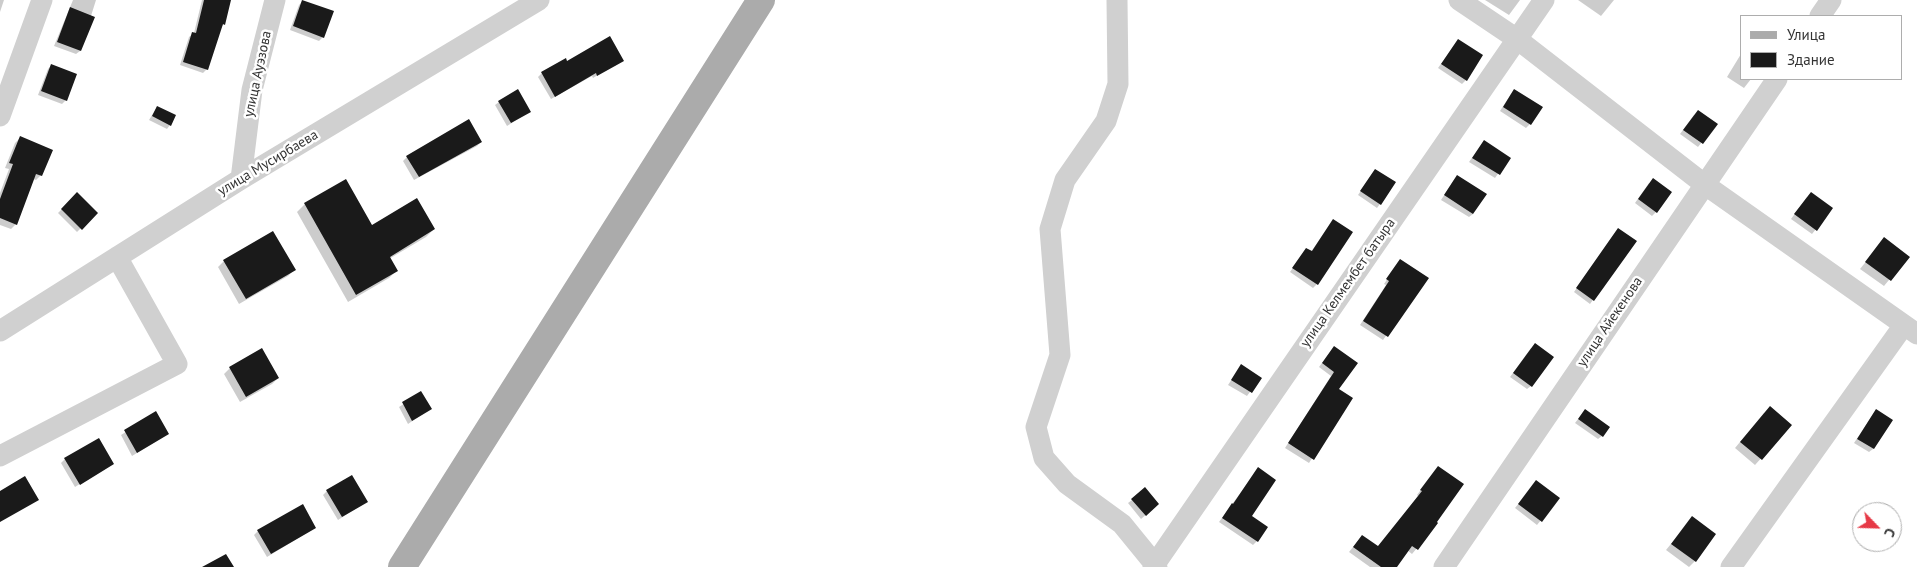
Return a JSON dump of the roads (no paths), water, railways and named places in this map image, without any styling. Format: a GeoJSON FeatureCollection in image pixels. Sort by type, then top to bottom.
{"type":"FeatureCollection","features":[{"type":"Feature","properties":{"kind":"main road"},"geometry":{"type":"LineString","coordinates":[[402,567],[761,0]]}},
{"type":"Feature","properties":{"kind":"street"},"geometry":{"type":"LineString","coordinates":[[0,116],[42,0]]}},
{"type":"Feature","properties":{"kind":"street","name":"улица Ауэзова"},"geometry":{"type":"LineString","coordinates":[[241,179],[252,90],[275,0]]}},
{"type":"Feature","properties":{"kind":"street","name":"улица Мусирбаева"},"geometry":{"type":"LineString","coordinates":[[0,331],[241,179],[539,0]]}},
{"type":"Feature","properties":{"kind":"street"},"geometry":{"type":"LineString","coordinates":[[1117,0],[1118,84],[1106,121],[1065,180],[1050,229],[1060,355],[1036,427],[1044,458],[1067,484],[1122,524],[1155,566]]}},
{"type":"Feature","properties":{"kind":"street"},"geometry":{"type":"LineString","coordinates":[[1459,0],[1517,39],[1704,184],[1911,329],[1731,567]]}},
{"type":"Feature","properties":{"kind":"street","name":"улица Келмембет батыра"},"geometry":{"type":"LineString","coordinates":[[1155,566],[1544,0]]}},
{"type":"Feature","properties":{"kind":"street"},"geometry":{"type":"LineString","coordinates":[[1821,15],[1831,0]]}},
{"type":"Feature","properties":{"kind":"street","name":"улица Айекенова"},"geometry":{"type":"LineString","coordinates":[[1444,567],[1776,80]]}},
{"type":"Feature","properties":{"kind":"street"},"geometry":{"type":"LineString","coordinates":[[0,456],[177,364],[117,257]]}}]}
